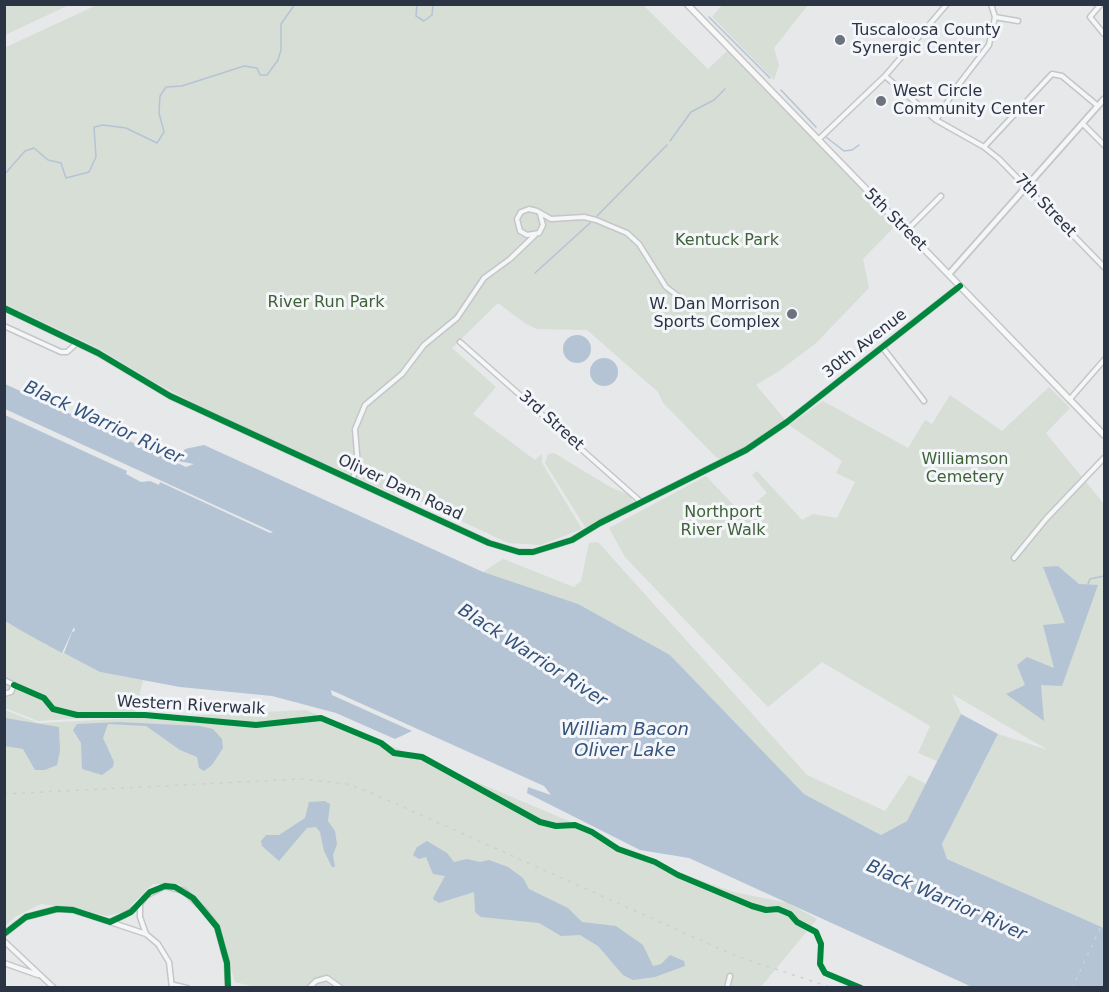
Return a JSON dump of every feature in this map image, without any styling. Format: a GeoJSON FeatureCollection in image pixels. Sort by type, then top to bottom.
{"type":"FeatureCollection","features":[{"type":"Feature","properties":{"kind":"main road","name":"5th Street"},"geometry":{"type":"LineString","coordinates":[[687,4],[1104,435]]}},
{"type":"Feature","properties":{"kind":"street"},"geometry":{"type":"LineString","coordinates":[[817,140],[885,76],[947,4]]}},
{"type":"Feature","properties":{"kind":"street"},"geometry":{"type":"LineString","coordinates":[[936,120],[956,88],[989,45],[995,17],[991,4]]}},
{"type":"Feature","properties":{"kind":"street"},"geometry":{"type":"LineString","coordinates":[[1101,4],[1090,17],[1104,34]]}},
{"type":"Feature","properties":{"kind":"street"},"geometry":{"type":"LineString","coordinates":[[995,17],[1018,21]]}},
{"type":"Feature","properties":{"kind":"street"},"geometry":{"type":"LineString","coordinates":[[984,147],[1047,77],[1057,73],[1098,106]]}},
{"type":"Feature","properties":{"kind":"street","name":"7th Street"},"geometry":{"type":"LineString","coordinates":[[885,76],[936,120],[984,147],[1028,187],[1104,265]]}},
{"type":"Feature","properties":{"kind":"street"},"geometry":{"type":"LineString","coordinates":[[949,274],[1104,99]]}},
{"type":"Feature","properties":{"kind":"street"},"geometry":{"type":"LineString","coordinates":[[1083,124],[1104,145]]}},
{"type":"Feature","properties":{"kind":"street"},"geometry":{"type":"LineString","coordinates":[[906,231],[941,196]]}},
{"type":"Feature","properties":{"kind":"street"},"geometry":{"type":"LineString","coordinates":[[519,249],[522,239],[517,219],[521,212],[533,209],[556,219]]}},
{"type":"Feature","properties":{"kind":"street"},"geometry":{"type":"LineString","coordinates":[[540,214],[543,225]]}},
{"type":"Feature","properties":{"kind":"street"},"geometry":{"type":"LineString","coordinates":[[352,480],[358,466],[355,429],[365,405],[398,378],[424,345],[457,318],[484,278],[535,235],[543,225],[556,219],[584,217],[627,233],[639,244],[666,287],[691,306]]}},
{"type":"Feature","properties":{"kind":"street"},"geometry":{"type":"LineString","coordinates":[[520,231],[527,236],[535,235]]}},
{"type":"Feature","properties":{"kind":"street","name":"30th Avenue"},"geometry":{"type":"LineString","coordinates":[[787,422],[960,286]]}},
{"type":"Feature","properties":{"kind":"street"},"geometry":{"type":"LineString","coordinates":[[4,316],[7,309]]}},
{"type":"Feature","properties":{"kind":"street","name":"Oliver Dam Road"},"geometry":{"type":"LineString","coordinates":[[7,309],[76,343],[170,396],[489,543],[519,552],[546,550],[572,540],[641,502],[746,450],[787,422]]}},
{"type":"Feature","properties":{"kind":"street"},"geometry":{"type":"LineString","coordinates":[[4,326],[61,352],[67,352],[76,343]]}},
{"type":"Feature","properties":{"kind":"street","name":"3rd Street"},"geometry":{"type":"LineString","coordinates":[[460,342],[641,502]]}},
{"type":"Feature","properties":{"kind":"street"},"geometry":{"type":"LineString","coordinates":[[883,348],[924,401]]}},
{"type":"Feature","properties":{"kind":"street"},"geometry":{"type":"LineString","coordinates":[[1070,399],[1104,360]]}},
{"type":"Feature","properties":{"kind":"street"},"geometry":{"type":"LineString","coordinates":[[1014,558],[1046,519],[1104,458]]}},
{"type":"Feature","properties":{"kind":"street"},"geometry":{"type":"LineString","coordinates":[[4,680],[14,685],[11,692],[4,694]]}},
{"type":"Feature","properties":{"kind":"street"},"geometry":{"type":"LineString","coordinates":[[110,921],[125,915],[140,904],[150,892],[165,886],[175,887],[193,898],[217,927],[227,963],[228,987]]}},
{"type":"Feature","properties":{"kind":"street"},"geometry":{"type":"LineString","coordinates":[[140,904],[140,917],[146,934]]}},
{"type":"Feature","properties":{"kind":"street"},"geometry":{"type":"LineString","coordinates":[[4,934],[16,923],[31,915],[57,909],[73,910],[146,934],[165,953],[173,986],[187,987]]}},
{"type":"Feature","properties":{"kind":"street"},"geometry":{"type":"LineString","coordinates":[[4,941],[54,987]]}},
{"type":"Feature","properties":{"kind":"street"},"geometry":{"type":"LineString","coordinates":[[4,963],[41,976]]}},
{"type":"Feature","properties":{"kind":"street"},"geometry":{"type":"LineString","coordinates":[[728,987],[730,976]]}},
{"type":"Feature","properties":{"kind":"street"},"geometry":{"type":"LineString","coordinates":[[309,987],[316,981],[327,978],[341,987]]}},
{"type":"Feature","properties":{"kind":"green space"},"geometry":{"type":"Polygon","coordinates":[[[5,4],[69,4],[69,5],[5,35],[5,4]]]}},
{"type":"Feature","properties":{"kind":"green space"},"geometry":{"type":"Polygon","coordinates":[[[723,4],[808,5],[774,48],[779,65],[774,80],[712,17],[723,4]]]}},
{"type":"Feature","properties":{"kind":"green space"},"geometry":{"type":"Polygon","coordinates":[[[97,5],[643,5],[708,69],[729,49],[898,223],[863,259],[869,288],[816,343],[756,385],[787,422],[723,461],[716,457],[663,403],[658,392],[587,330],[537,329],[526,324],[498,303],[452,348],[496,387],[473,414],[535,460],[542,454],[542,463],[582,529],[541,545],[508,543],[408,496],[405,499],[219,416],[156,383],[98,348],[5,304],[4,48],[97,5]]]}},
{"type":"Feature","properties":{"kind":"green space"},"geometry":{"type":"Polygon","coordinates":[[[1049,387],[1070,408],[1046,433],[1104,504],[1104,928],[947,859],[942,844],[998,734],[1048,750],[952,694],[961,714],[937,761],[918,753],[930,726],[822,662],[768,707],[625,557],[609,528],[706,476],[742,514],[767,493],[752,475],[757,471],[802,520],[813,514],[837,518],[855,482],[836,473],[842,461],[789,425],[823,401],[908,448],[925,420],[932,424],[950,395],[1002,431],[1049,387]]]}},
{"type":"Feature","properties":{"kind":"green space"},"geometry":{"type":"Polygon","coordinates":[[[554,453],[612,488],[630,495],[634,503],[585,527],[545,463],[548,454],[554,453]]]}},
{"type":"Feature","properties":{"kind":"green space"},"geometry":{"type":"Polygon","coordinates":[[[598,542],[807,775],[885,811],[909,775],[926,784],[907,821],[881,835],[804,794],[670,655],[483,572],[503,559],[574,587],[581,581],[589,543],[598,542]]]}},
{"type":"Feature","properties":{"kind":"green space"},"geometry":{"type":"Polygon","coordinates":[[[4,621],[100,672],[143,680],[135,715],[38,721],[5,708],[4,621]]]}},
{"type":"Feature","properties":{"kind":"green space"},"geometry":{"type":"Polygon","coordinates":[[[5,710],[38,723],[306,710],[571,822],[628,854],[733,892],[788,903],[817,919],[760,988],[255,987],[235,982],[217,922],[179,884],[153,884],[124,912],[107,916],[79,909],[41,904],[15,917],[5,926],[5,710]]]}},
{"type":"Feature","properties":{"kind":"water"},"geometry":{"type":"Polygon","coordinates":[[[577,335],[587,339],[591,349],[587,359],[577,363],[567,359],[563,349],[567,339],[577,335]]]}},
{"type":"Feature","properties":{"kind":"water"},"geometry":{"type":"Polygon","coordinates":[[[604,358],[614,362],[618,372],[614,382],[604,386],[594,382],[590,372],[594,362],[604,358]]]}},
{"type":"Feature","properties":{"kind":"water","name":"William Bacon Oliver Lake"},"geometry":{"type":"Polygon","coordinates":[[[5,384],[186,467],[194,464],[178,461],[185,449],[204,445],[483,572],[578,604],[670,655],[804,794],[881,835],[907,821],[961,714],[998,734],[942,844],[947,859],[1104,928],[1104,987],[972,987],[689,858],[640,850],[527,793],[528,787],[551,795],[544,786],[331,690],[332,695],[412,731],[395,739],[336,713],[272,696],[180,687],[100,672],[64,653],[72,632],[75,631],[74,627],[62,653],[20,630],[5,621],[5,415],[127,471],[126,474],[141,482],[150,481],[159,485],[160,482],[270,533],[273,532],[5,409],[5,384]]]}},
{"type":"Feature","properties":{"kind":"water"},"geometry":{"type":"Polygon","coordinates":[[[1058,566],[1079,584],[1098,585],[1062,686],[1041,685],[1044,721],[1006,694],[1025,685],[1017,665],[1027,657],[1054,668],[1043,625],[1065,623],[1043,567],[1058,566]]]}},
{"type":"Feature","properties":{"kind":"water"},"geometry":{"type":"Polygon","coordinates":[[[5,718],[59,727],[60,751],[57,765],[45,770],[35,770],[23,749],[5,746],[5,718]]]}},
{"type":"Feature","properties":{"kind":"water"},"geometry":{"type":"Polygon","coordinates":[[[118,722],[200,726],[213,729],[222,739],[223,748],[212,765],[204,771],[199,768],[197,757],[180,750],[146,726],[108,724],[103,738],[114,762],[113,767],[102,775],[82,769],[81,743],[73,730],[77,724],[118,722]]]}},
{"type":"Feature","properties":{"kind":"water"},"geometry":{"type":"Polygon","coordinates":[[[325,801],[330,804],[328,821],[335,831],[337,844],[333,855],[335,867],[332,867],[324,851],[320,832],[316,827],[307,828],[279,861],[262,846],[261,841],[266,835],[279,835],[305,818],[309,802],[325,801]]]}},
{"type":"Feature","properties":{"kind":"water"},"geometry":{"type":"Polygon","coordinates":[[[427,841],[447,853],[454,862],[467,859],[480,862],[489,860],[508,867],[523,878],[529,889],[568,908],[582,922],[616,926],[643,945],[653,966],[661,964],[670,955],[684,961],[685,966],[655,977],[633,980],[623,975],[598,946],[580,935],[561,936],[539,923],[481,917],[475,912],[474,892],[439,903],[433,899],[445,876],[433,874],[426,857],[419,859],[413,855],[417,847],[427,841]]]}},
{"type":"Feature","properties":{"kind":"waterway"},"geometry":{"type":"LineString","coordinates":[[4,175],[25,151],[34,148],[48,160],[61,163],[66,178],[89,172],[96,157],[94,127],[103,125],[126,128],[157,143],[164,132],[159,113],[160,96],[166,87],[182,86],[244,66],[257,68],[260,75],[267,75],[278,60],[281,50],[281,24],[295,4]]}},
{"type":"Feature","properties":{"kind":"waterway"},"geometry":{"type":"LineString","coordinates":[[417,4],[416,16],[424,21],[432,15],[433,4]]}},
{"type":"Feature","properties":{"kind":"waterway"},"geometry":{"type":"LineString","coordinates":[[709,17],[770,78]]}},
{"type":"Feature","properties":{"kind":"waterway"},"geometry":{"type":"LineString","coordinates":[[670,141],[691,112],[714,100],[725,89]]}},
{"type":"Feature","properties":{"kind":"waterway"},"geometry":{"type":"LineString","coordinates":[[781,90],[816,127]]}},
{"type":"Feature","properties":{"kind":"waterway"},"geometry":{"type":"LineString","coordinates":[[826,137],[844,151],[852,150],[859,145]]}},
{"type":"Feature","properties":{"kind":"waterway"},"geometry":{"type":"LineString","coordinates":[[597,216],[667,145]]}},
{"type":"Feature","properties":{"kind":"waterway"},"geometry":{"type":"LineString","coordinates":[[535,273],[590,223]]}},
{"type":"Feature","properties":{"kind":"waterway"},"geometry":{"type":"LineString","coordinates":[[1088,584],[1090,579],[1104,576]]}},
{"type":"Feature","properties":{"kind":"railway"},"geometry":{"type":"LineString","coordinates":[[4,794],[300,779],[347,784],[736,956],[833,988]]}},
{"type":"Feature","properties":{"kind":"railway"},"geometry":{"type":"LineString","coordinates":[[1072,988],[1104,920]]}},
{"type":"Feature","properties":{"kind":"cycle path"},"geometry":{"type":"LineString","coordinates":[[4,308],[98,353],[170,396],[226,422],[489,543],[519,552],[533,552],[572,540],[600,523],[746,450],[787,422],[960,286]]}},
{"type":"Feature","properties":{"kind":"cycle path","name":"Western Riverwalk"},"geometry":{"type":"LineString","coordinates":[[14,685],[44,698],[53,709],[77,715],[145,715],[256,725],[321,718],[381,743],[394,753],[422,757],[540,822],[556,826],[575,825],[592,832],[618,849],[655,862],[678,875],[752,906],[766,910],[778,909],[790,914],[797,922],[816,932],[821,944],[820,964],[825,973],[861,988]]}},
{"type":"Feature","properties":{"kind":"cycle path"},"geometry":{"type":"LineString","coordinates":[[4,934],[26,917],[57,909],[73,910],[110,922],[131,912],[150,892],[165,886],[175,887],[193,898],[217,927],[227,963],[228,988]]}},
{"type":"Feature","properties":{"kind":"place","name":"Tuscaloosa County Synergic Center"},"geometry":{"type":"Point","coordinates":[840,40]}},
{"type":"Feature","properties":{"kind":"place","name":"West Circle Community Center"},"geometry":{"type":"Point","coordinates":[881,101]}},
{"type":"Feature","properties":{"kind":"place","name":"W. Dan Morrison Sports Complex"},"geometry":{"type":"Point","coordinates":[792,314]}},
{"type":"Feature","properties":{"kind":"park label","name":"Kentuck Park"},"geometry":{"type":"Point","coordinates":[727,241]}},
{"type":"Feature","properties":{"kind":"park label","name":"River Run Park"},"geometry":{"type":"Point","coordinates":[326,303]}},
{"type":"Feature","properties":{"kind":"park label","name":"Williamson Cemetery"},"geometry":{"type":"Point","coordinates":[965,469]}},
{"type":"Feature","properties":{"kind":"park label","name":"Northport River Walk"},"geometry":{"type":"Point","coordinates":[723,522]}},
{"type":"Feature","properties":{"kind":"water label","name":"Black Warrior River"},"geometry":{"type":"Point","coordinates":[103,423]}},
{"type":"Feature","properties":{"kind":"water label","name":"Black Warrior River"},"geometry":{"type":"Point","coordinates":[532,656]}},
{"type":"Feature","properties":{"kind":"water label","name":"Black Warrior River"},"geometry":{"type":"Point","coordinates":[946,901]}}]}
